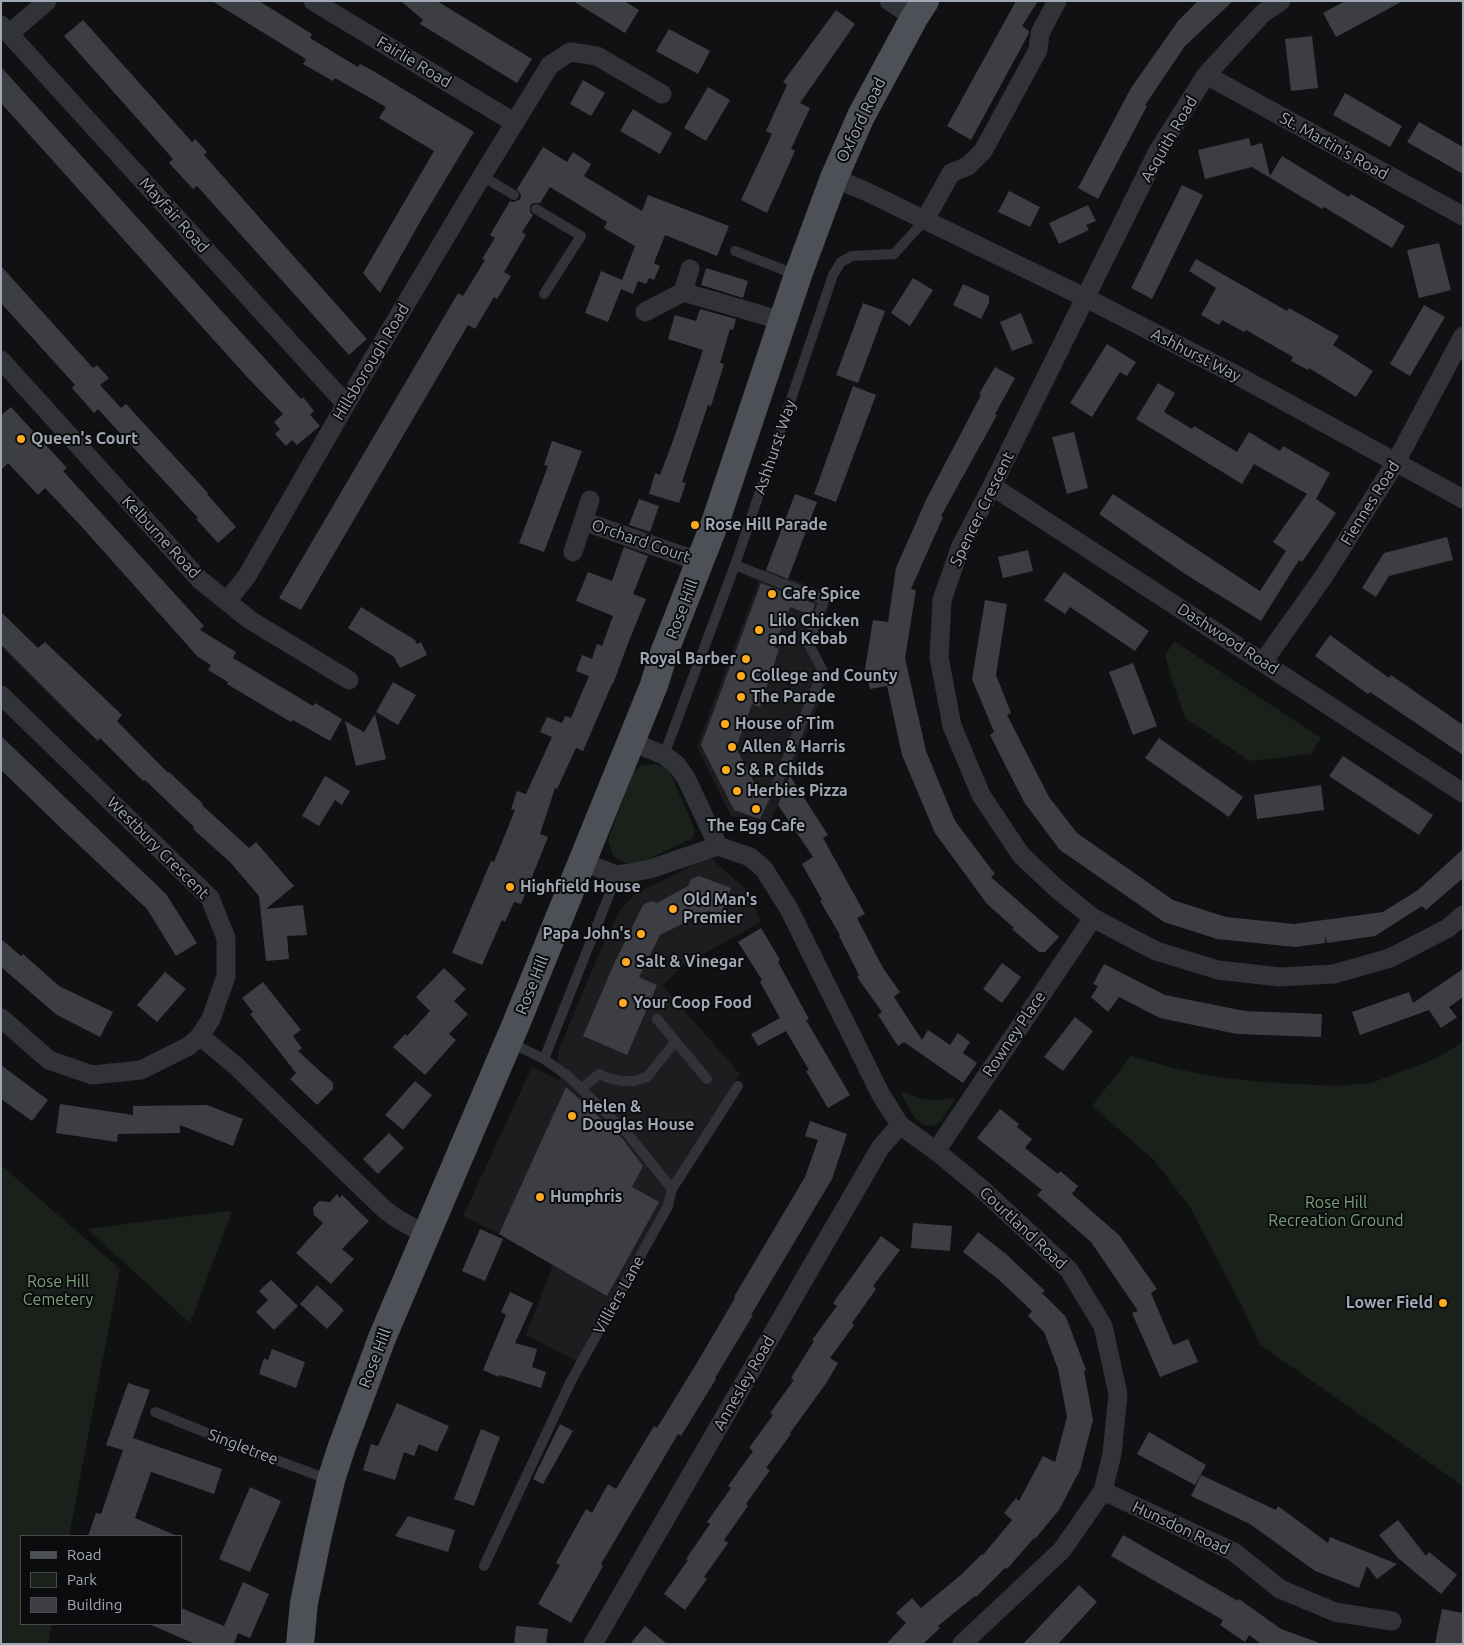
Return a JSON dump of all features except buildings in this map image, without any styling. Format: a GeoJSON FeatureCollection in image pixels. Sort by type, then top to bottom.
{"type":"FeatureCollection","features":[{"type":"Feature","properties":{"kind":"main road","name":"Oxford Road"},"geometry":{"type":"LineString","coordinates":[[810,244],[834,178],[861,116],[919,10]]}},
{"type":"Feature","properties":{"kind":"main road","name":"Rose Hill"},"geometry":{"type":"LineString","coordinates":[[300,1644],[304,1603],[318,1535],[331,1480],[341,1449],[382,1338],[509,1042],[632,742],[716,520],[810,244]]}},
{"type":"Feature","properties":{"kind":"street"},"geometry":{"type":"LineString","coordinates":[[5,29],[47,1]]}},
{"type":"Feature","properties":{"kind":"street","name":"Fairlie Road"},"geometry":{"type":"LineString","coordinates":[[313,1],[515,123]]}},
{"type":"Feature","properties":{"kind":"street"},"geometry":{"type":"LineString","coordinates":[[889,1],[919,10]]}},
{"type":"Feature","properties":{"kind":"street"},"geometry":{"type":"LineString","coordinates":[[925,220],[951,173],[968,166],[983,151],[1038,50],[1040,33],[1057,1]]}},
{"type":"Feature","properties":{"kind":"street","name":"Asquith Road"},"geometry":{"type":"LineString","coordinates":[[1086,298],[1158,151],[1206,75],[1263,14],[1281,1]]}},
{"type":"Feature","properties":{"kind":"street","name":"Mayfair Road"},"geometry":{"type":"LineString","coordinates":[[5,29],[346,404]]}},
{"type":"Feature","properties":{"kind":"street","name":"Hillsborough Road"},"geometry":{"type":"LineString","coordinates":[[227,601],[247,576],[346,404],[550,65],[570,52],[597,56],[662,94]]}},
{"type":"Feature","properties":{"kind":"street","name":"St. Martin's Road"},"geometry":{"type":"LineString","coordinates":[[1206,75],[1463,216]]}},
{"type":"Feature","properties":{"kind":"street","name":"Ashhurst Way"},"geometry":{"type":"LineString","coordinates":[[834,178],[865,191],[1086,298],[1242,378],[1463,499]]}},
{"type":"Feature","properties":{"kind":"street"},"geometry":{"type":"LineString","coordinates":[[683,292],[690,269]]}},
{"type":"Feature","properties":{"kind":"street"},"geometry":{"type":"LineString","coordinates":[[645,312],[683,292],[783,321]]}},
{"type":"Feature","properties":{"kind":"street","name":"Spencer Crescent"},"geometry":{"type":"LineString","coordinates":[[1086,298],[960,548],[942,600],[939,657],[952,726],[981,795],[1021,855],[1056,888],[1093,918],[1156,952],[1218,970],[1280,977],[1334,974],[1390,958],[1448,928],[1463,915]]}},
{"type":"Feature","properties":{"kind":"street","name":"Fiennes Road"},"geometry":{"type":"LineString","coordinates":[[1264,662],[1324,576],[1396,462],[1463,336]]}},
{"type":"Feature","properties":{"kind":"street","name":"Kelburne Road"},"geometry":{"type":"LineString","coordinates":[[1,361],[199,578],[250,620],[349,680]]}},
{"type":"Feature","properties":{"kind":"street","name":"Dashwood Road"},"geometry":{"type":"LineString","coordinates":[[992,486],[1463,793]]}},
{"type":"Feature","properties":{"kind":"street","name":"Orchard Court"},"geometry":{"type":"LineString","coordinates":[[573,552],[590,500]]}},
{"type":"Feature","properties":{"kind":"street","name":"Orchard Court"},"geometry":{"type":"LineString","coordinates":[[583,521],[700,562]]}},
{"type":"Feature","properties":{"kind":"street","name":"Westbury Crescent"},"geometry":{"type":"LineString","coordinates":[[1,694],[210,898],[226,938],[226,976],[211,1019],[200,1036],[189,1046],[141,1070],[92,1075],[49,1060],[1,1018]]}},
{"type":"Feature","properties":{"kind":"street"},"geometry":{"type":"LineString","coordinates":[[583,862],[617,875],[650,869],[718,846],[686,778],[676,764],[664,755],[632,742]]}},
{"type":"Feature","properties":{"kind":"street","name":"Courtland Road"},"geometry":{"type":"LineString","coordinates":[[718,846],[750,857],[764,869],[789,909],[881,1095],[900,1125],[982,1188],[1068,1270],[1103,1326],[1118,1394],[1112,1454],[1103,1492],[1062,1550],[962,1644]]}},
{"type":"Feature","properties":{"kind":"street","name":"Rowney Place"},"geometry":{"type":"LineString","coordinates":[[936,1151],[1093,918]]}},
{"type":"Feature","properties":{"kind":"street"},"geometry":{"type":"LineString","coordinates":[[200,1036],[236,1066],[384,1209],[426,1235]]}},
{"type":"Feature","properties":{"kind":"street","name":"Annesley Road"},"geometry":{"type":"LineString","coordinates":[[593,1644],[880,1148],[900,1125]]}},
{"type":"Feature","properties":{"kind":"street","name":"Hunsdon Road"},"geometry":{"type":"LineString","coordinates":[[1103,1492],[1234,1552],[1280,1589],[1335,1612],[1392,1621]]}},
{"type":"Feature","properties":{"kind":"lane"},"geometry":{"type":"LineString","coordinates":[[482,176],[514,195]]}},
{"type":"Feature","properties":{"kind":"lane"},"geometry":{"type":"LineString","coordinates":[[536,209],[581,236],[544,294]]}},
{"type":"Feature","properties":{"kind":"lane","name":"Ashhurst Way"},"geometry":{"type":"LineString","coordinates":[[664,755],[735,565],[833,275],[841,262],[852,256],[894,254],[925,220]]}},
{"type":"Feature","properties":{"kind":"lane"},"geometry":{"type":"LineString","coordinates":[[734,252],[798,275]]}},
{"type":"Feature","properties":{"kind":"lane"},"geometry":{"type":"LineString","coordinates":[[735,565],[824,600],[808,643],[823,671],[776,786]]}},
{"type":"Feature","properties":{"kind":"lane"},"geometry":{"type":"LineString","coordinates":[[544,1059],[617,875]]}},
{"type":"Feature","properties":{"kind":"lane"},"geometry":{"type":"LineString","coordinates":[[657,1019],[707,1079]]}},
{"type":"Feature","properties":{"kind":"lane"},"geometry":{"type":"LineString","coordinates":[[509,1042],[544,1059],[568,1076],[627,1133],[672,1188]]}},
{"type":"Feature","properties":{"kind":"lane"},"geometry":{"type":"LineString","coordinates":[[582,1089],[599,1074],[621,1081],[634,1081],[647,1077],[675,1042]]}},
{"type":"Feature","properties":{"kind":"lane","name":"Villiers Lane"},"geometry":{"type":"LineString","coordinates":[[484,1566],[571,1381],[668,1206],[672,1188],[738,1086]]}},
{"type":"Feature","properties":{"kind":"lane","name":"Singletree"},"geometry":{"type":"LineString","coordinates":[[155,1412],[249,1450],[331,1480]]}},
{"type":"Feature","properties":{"kind":"shaded area"},"geometry":{"type":"Polygon","coordinates":[[[763,569],[833,594],[815,646],[824,662],[828,679],[769,824],[731,816],[697,747],[763,569]]]}},
{"type":"Feature","properties":{"kind":"shaded area"},"geometry":{"type":"Polygon","coordinates":[[[709,857],[747,890],[761,922],[680,967],[663,986],[740,1074],[671,1182],[666,1193],[666,1204],[578,1362],[526,1335],[553,1265],[463,1216],[532,1067],[559,1080],[566,1068],[557,1063],[559,1049],[601,949],[620,910],[635,894],[709,857]]]}},
{"type":"Feature","properties":{"kind":"green space"},"geometry":{"type":"Polygon","coordinates":[[[1174,641],[1321,738],[1311,754],[1250,761],[1185,718],[1165,656],[1174,641]]]}},
{"type":"Feature","properties":{"kind":"green space"},"geometry":{"type":"Polygon","coordinates":[[[656,764],[668,768],[695,830],[693,838],[638,864],[623,862],[613,856],[608,840],[633,772],[642,765],[656,764]]]}},
{"type":"Feature","properties":{"kind":"green space","name":"Rose Hill Recreation Ground"},"geometry":{"type":"Polygon","coordinates":[[[1463,1042],[1463,1486],[1260,1345],[1244,1310],[1191,1209],[1154,1160],[1092,1106],[1131,1056],[1210,1076],[1262,1082],[1337,1086],[1371,1083],[1437,1058],[1463,1042]]]}},
{"type":"Feature","properties":{"kind":"green space"},"geometry":{"type":"Polygon","coordinates":[[[900,1091],[922,1099],[956,1098],[942,1120],[933,1126],[923,1125],[914,1117],[900,1091]]]}},
{"type":"Feature","properties":{"kind":"green space","name":"Rose Hill Cemetery"},"geometry":{"type":"Polygon","coordinates":[[[1,1165],[120,1269],[69,1535],[20,1535],[20,1625],[52,1625],[48,1644],[1,1644],[1,1165]]]}},
{"type":"Feature","properties":{"kind":"green space"},"geometry":{"type":"Polygon","coordinates":[[[232,1212],[190,1323],[87,1229],[232,1212]]]}},
{"type":"Feature","properties":{"kind":"place","name":"Queen's Court"},"geometry":{"type":"Point","coordinates":[21,439]}},
{"type":"Feature","properties":{"kind":"place","name":"Rose Hill Parade"},"geometry":{"type":"Point","coordinates":[695,525]}},
{"type":"Feature","properties":{"kind":"place","name":"Cafe Spice"},"geometry":{"type":"Point","coordinates":[772,594]}},
{"type":"Feature","properties":{"kind":"place","name":"Lilo Chicken and Kebab"},"geometry":{"type":"Point","coordinates":[759,630]}},
{"type":"Feature","properties":{"kind":"place","name":"Royal Barber"},"geometry":{"type":"Point","coordinates":[746,659]}},
{"type":"Feature","properties":{"kind":"place","name":"College and County"},"geometry":{"type":"Point","coordinates":[741,676]}},
{"type":"Feature","properties":{"kind":"place","name":"The Parade"},"geometry":{"type":"Point","coordinates":[741,697]}},
{"type":"Feature","properties":{"kind":"place","name":"House of Tim"},"geometry":{"type":"Point","coordinates":[725,724]}},
{"type":"Feature","properties":{"kind":"place","name":"Allen & Harris"},"geometry":{"type":"Point","coordinates":[732,747]}},
{"type":"Feature","properties":{"kind":"place","name":"S & R Childs"},"geometry":{"type":"Point","coordinates":[726,770]}},
{"type":"Feature","properties":{"kind":"place","name":"Herbies Pizza"},"geometry":{"type":"Point","coordinates":[737,791]}},
{"type":"Feature","properties":{"kind":"place","name":"The Egg Cafe"},"geometry":{"type":"Point","coordinates":[756,809]}},
{"type":"Feature","properties":{"kind":"place","name":"Highfield House"},"geometry":{"type":"Point","coordinates":[510,887]}},
{"type":"Feature","properties":{"kind":"place","name":"Old Man's Premier"},"geometry":{"type":"Point","coordinates":[673,909]}},
{"type":"Feature","properties":{"kind":"place","name":"Papa John's"},"geometry":{"type":"Point","coordinates":[641,934]}},
{"type":"Feature","properties":{"kind":"place","name":"Salt & Vinegar"},"geometry":{"type":"Point","coordinates":[626,962]}},
{"type":"Feature","properties":{"kind":"place","name":"Your Coop Food"},"geometry":{"type":"Point","coordinates":[623,1003]}},
{"type":"Feature","properties":{"kind":"place","name":"Helen & Douglas House"},"geometry":{"type":"Point","coordinates":[572,1116]}},
{"type":"Feature","properties":{"kind":"place","name":"Humphris"},"geometry":{"type":"Point","coordinates":[540,1197]}},
{"type":"Feature","properties":{"kind":"place","name":"Lower Field"},"geometry":{"type":"Point","coordinates":[1443,1303]}}]}
